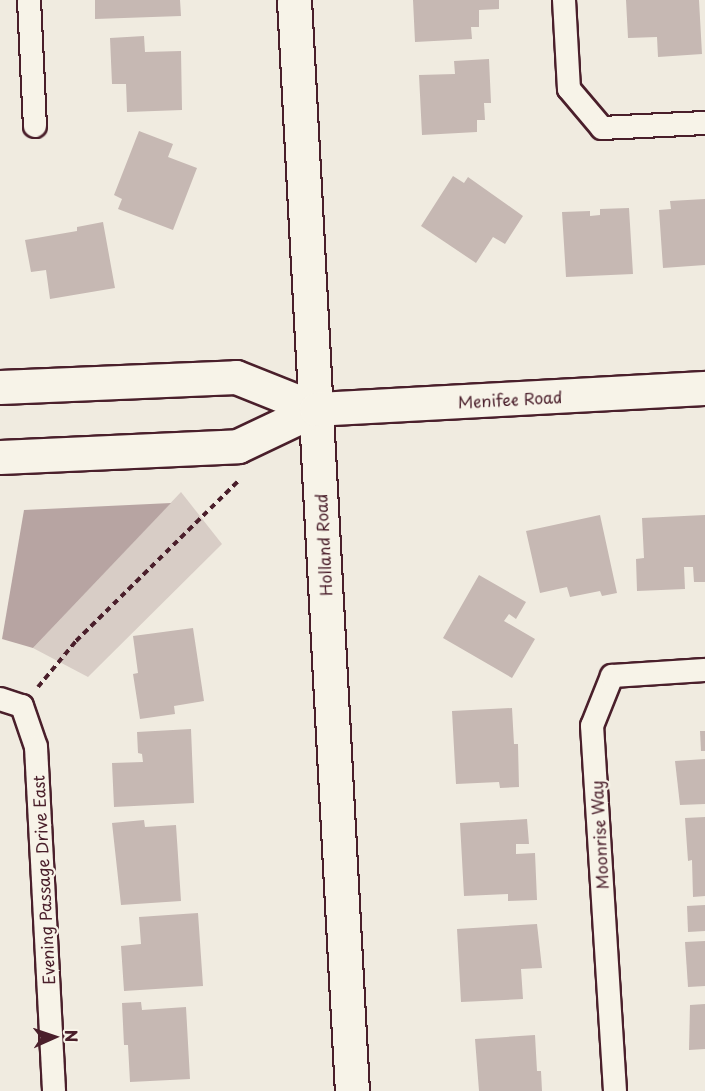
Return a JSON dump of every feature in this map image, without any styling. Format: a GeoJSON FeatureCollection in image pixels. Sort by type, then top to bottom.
{"type":"FeatureCollection","features":[{"type":"Feature","properties":{"kind":"main road","name":"Holland Road"},"geometry":{"type":"LineString","coordinates":[[294,0],[352,1091]]}},
{"type":"Feature","properties":{"kind":"main road","name":"Menifee Road"},"geometry":{"type":"LineString","coordinates":[[0,387],[236,377],[316,409]]}},
{"type":"Feature","properties":{"kind":"main road","name":"Menifee Road"},"geometry":{"type":"LineString","coordinates":[[0,457],[238,446],[316,409],[705,388]]}},
{"type":"Feature","properties":{"kind":"street"},"geometry":{"type":"LineString","coordinates":[[28,0],[35,126]]}},
{"type":"Feature","properties":{"kind":"street"},"geometry":{"type":"LineString","coordinates":[[564,0],[569,89],[602,128],[705,123]]}},
{"type":"Feature","properties":{"kind":"street","name":"Moonrise Way"},"geometry":{"type":"LineString","coordinates":[[615,1091],[592,726],[612,676],[705,670]]}},
{"type":"Feature","properties":{"kind":"street"},"geometry":{"type":"LineString","coordinates":[[0,699],[22,706]]}},
{"type":"Feature","properties":{"kind":"street","name":"Evening Passage Drive East"},"geometry":{"type":"LineString","coordinates":[[22,706],[36,747],[54,1091]]}},
{"type":"Feature","properties":{"kind":"path"},"geometry":{"type":"LineString","coordinates":[[22,706],[76,640],[239,480]]}},
{"type":"Feature","properties":{"kind":"shaded area"},"geometry":{"type":"Polygon","coordinates":[[[181,492],[222,544],[88,677],[33,648],[181,492]]]}},
{"type":"Feature","properties":{"kind":"shaded area"},"geometry":{"type":"Polygon","coordinates":[[[171,503],[33,648],[2,639],[24,510],[171,503]]]}},
{"type":"Feature","properties":{"kind":"building"},"geometry":{"type":"Polygon","coordinates":[[[95,0],[180,0],[181,16],[95,19],[95,0]]]}},
{"type":"Feature","properties":{"kind":"building"},"geometry":{"type":"Polygon","coordinates":[[[413,0],[499,0],[499,9],[479,10],[479,27],[471,27],[472,39],[415,42],[413,0]]]}},
{"type":"Feature","properties":{"kind":"building"},"geometry":{"type":"Polygon","coordinates":[[[626,0],[699,0],[702,54],[658,57],[657,37],[628,38],[626,0]]]}},
{"type":"Feature","properties":{"kind":"building"},"geometry":{"type":"Polygon","coordinates":[[[144,36],[145,52],[181,51],[182,110],[127,112],[126,84],[112,84],[110,38],[144,36]]]}},
{"type":"Feature","properties":{"kind":"building"},"geometry":{"type":"Polygon","coordinates":[[[489,59],[491,103],[484,103],[485,120],[477,120],[477,132],[422,135],[419,75],[455,74],[454,61],[489,59]]]}},
{"type":"Feature","properties":{"kind":"building"},"geometry":{"type":"Polygon","coordinates":[[[139,131],[173,144],[168,157],[197,168],[173,230],[118,209],[122,199],[114,195],[139,131]]]}},
{"type":"Feature","properties":{"kind":"building"},"geometry":{"type":"Polygon","coordinates":[[[453,176],[464,183],[468,177],[523,216],[505,244],[493,237],[476,263],[421,226],[453,176]]]}},
{"type":"Feature","properties":{"kind":"building"},"geometry":{"type":"Polygon","coordinates":[[[705,199],[705,265],[663,268],[659,210],[671,209],[670,201],[705,199]]]}},
{"type":"Feature","properties":{"kind":"building"},"geometry":{"type":"Polygon","coordinates":[[[629,208],[633,274],[566,277],[562,212],[590,211],[590,216],[600,215],[600,209],[629,208]]]}},
{"type":"Feature","properties":{"kind":"building"},"geometry":{"type":"Polygon","coordinates":[[[103,222],[115,288],[50,299],[46,270],[31,272],[25,240],[77,231],[77,227],[103,222]]]}},
{"type":"Feature","properties":{"kind":"building"},"geometry":{"type":"Polygon","coordinates":[[[600,515],[617,593],[602,596],[600,591],[570,597],[567,587],[540,593],[526,531],[600,515]]]}},
{"type":"Feature","properties":{"kind":"building"},"geometry":{"type":"Polygon","coordinates":[[[705,515],[705,582],[694,582],[693,567],[684,567],[685,589],[637,591],[636,559],[644,558],[642,518],[705,515]]]}},
{"type":"Feature","properties":{"kind":"building"},"geometry":{"type":"Polygon","coordinates":[[[479,575],[526,602],[516,619],[509,614],[504,621],[535,639],[512,678],[443,638],[479,575]]]}},
{"type":"Feature","properties":{"kind":"building"},"geometry":{"type":"Polygon","coordinates":[[[193,628],[204,701],[174,706],[175,714],[140,719],[133,674],[138,673],[133,636],[193,628]]]}},
{"type":"Feature","properties":{"kind":"building"},"geometry":{"type":"Polygon","coordinates":[[[512,708],[514,744],[518,744],[519,787],[500,788],[499,782],[456,784],[452,711],[512,708]]]}},
{"type":"Feature","properties":{"kind":"building"},"geometry":{"type":"Polygon","coordinates":[[[191,729],[194,803],[114,807],[112,763],[143,762],[142,754],[138,753],[137,732],[191,729]]]}},
{"type":"Feature","properties":{"kind":"building"},"geometry":{"type":"Polygon","coordinates":[[[700,731],[705,731],[705,751],[701,751],[700,731]]]}},
{"type":"Feature","properties":{"kind":"building"},"geometry":{"type":"Polygon","coordinates":[[[705,759],[705,804],[680,805],[675,761],[705,759]]]}},
{"type":"Feature","properties":{"kind":"building"},"geometry":{"type":"Polygon","coordinates":[[[705,817],[705,896],[693,897],[692,860],[688,861],[685,818],[705,817]]]}},
{"type":"Feature","properties":{"kind":"building"},"geometry":{"type":"Polygon","coordinates":[[[527,819],[529,844],[516,844],[516,854],[535,853],[537,900],[508,901],[508,894],[464,896],[460,823],[527,819]]]}},
{"type":"Feature","properties":{"kind":"building"},"geometry":{"type":"Polygon","coordinates":[[[144,820],[145,827],[176,825],[181,901],[121,905],[112,823],[144,820]]]}},
{"type":"Feature","properties":{"kind":"building"},"geometry":{"type":"Polygon","coordinates":[[[705,905],[705,931],[688,932],[687,906],[705,905]]]}},
{"type":"Feature","properties":{"kind":"building"},"geometry":{"type":"Polygon","coordinates":[[[198,913],[203,986],[124,991],[121,946],[141,944],[139,917],[198,913]]]}},
{"type":"Feature","properties":{"kind":"building"},"geometry":{"type":"Polygon","coordinates":[[[537,924],[542,968],[521,969],[523,999],[461,1002],[457,929],[537,924]]]}},
{"type":"Feature","properties":{"kind":"building"},"geometry":{"type":"Polygon","coordinates":[[[705,941],[705,986],[688,987],[685,942],[705,941]]]}},
{"type":"Feature","properties":{"kind":"building"},"geometry":{"type":"Polygon","coordinates":[[[141,1002],[142,1010],[186,1007],[190,1079],[130,1082],[128,1045],[124,1045],[122,1003],[141,1002]]]}},
{"type":"Feature","properties":{"kind":"building"},"geometry":{"type":"Polygon","coordinates":[[[705,1004],[705,1049],[689,1050],[690,1005],[705,1004]]]}},
{"type":"Feature","properties":{"kind":"building"},"geometry":{"type":"Polygon","coordinates":[[[535,1035],[537,1071],[541,1071],[542,1091],[479,1091],[475,1039],[535,1035]]]}}]}
